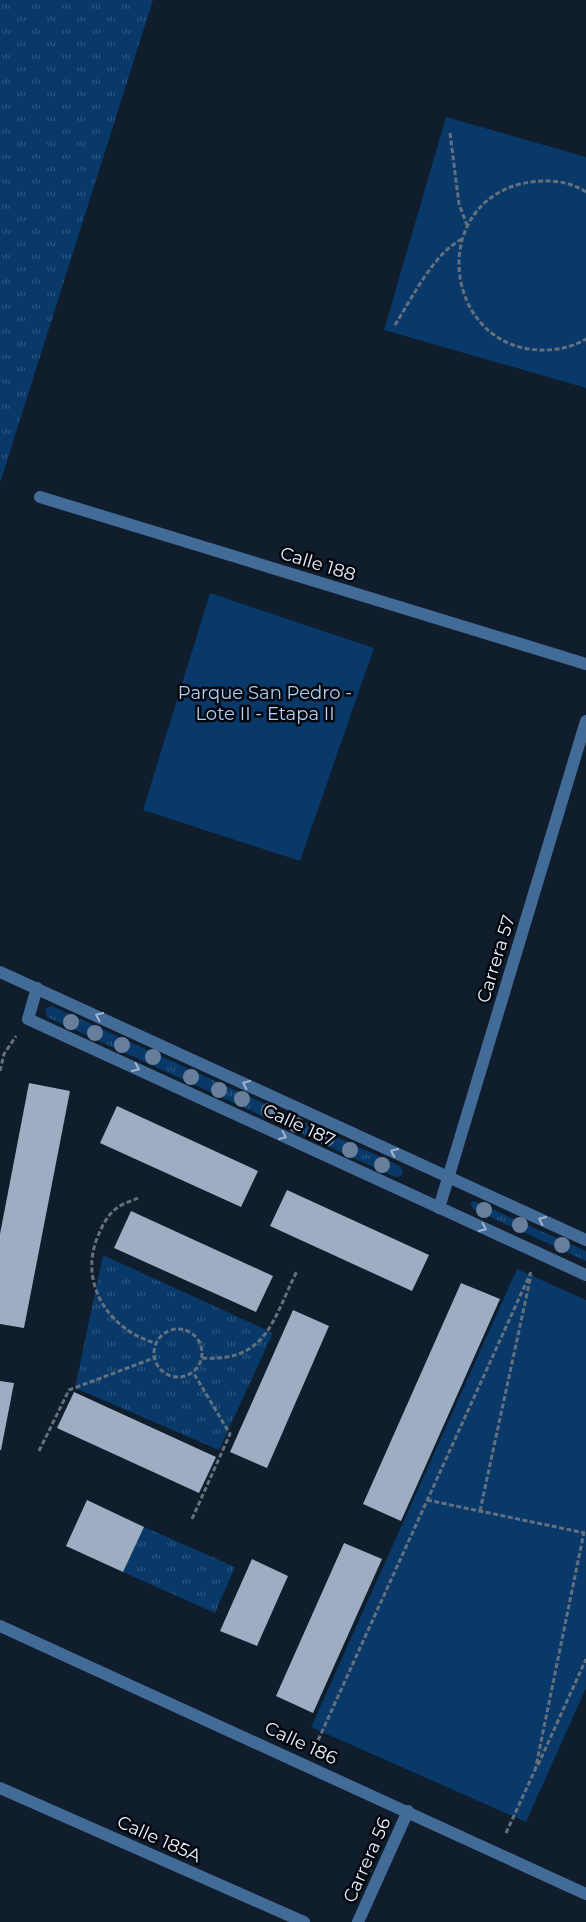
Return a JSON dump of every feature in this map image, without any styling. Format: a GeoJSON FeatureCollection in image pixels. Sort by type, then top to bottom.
{"type":"FeatureCollection","features":[{"type":"Feature","properties":{"kind":"street","name":"Calle 188"},"geometry":{"type":"LineString","coordinates":[[40,496],[586,664]]}},
{"type":"Feature","properties":{"kind":"street","name":"Carrera 57"},"geometry":{"type":"LineString","coordinates":[[439,1208],[586,721]]}},
{"type":"Feature","properties":{"kind":"street","name":"Calle 187"},"geometry":{"type":"LineString","coordinates":[[0,972],[586,1240]]}},
{"type":"Feature","properties":{"kind":"street"},"geometry":{"type":"LineString","coordinates":[[28,1019],[37,988]]}},
{"type":"Feature","properties":{"kind":"street","name":"Calle 187"},"geometry":{"type":"LineString","coordinates":[[28,1019],[586,1275]]}},
{"type":"Feature","properties":{"kind":"street","name":"Calle 186"},"geometry":{"type":"LineString","coordinates":[[0,1626],[586,1894]]}},
{"type":"Feature","properties":{"kind":"street","name":"Calle 185A"},"geometry":{"type":"LineString","coordinates":[[0,1788],[304,1922]]}},
{"type":"Feature","properties":{"kind":"street","name":"Carrera 56"},"geometry":{"type":"LineString","coordinates":[[358,1922],[408,1812]]}},
{"type":"Feature","properties":{"kind":"path"},"geometry":{"type":"LineString","coordinates":[[450,133],[459,204],[468,225]]}},
{"type":"Feature","properties":{"kind":"path"},"geometry":{"type":"LineString","coordinates":[[586,192],[557,181],[533,181],[510,187],[478,208],[462,239],[458,263],[461,288],[470,310],[486,329],[507,342],[530,350],[555,350],[586,339]]}},
{"type":"Feature","properties":{"kind":"path"},"geometry":{"type":"LineString","coordinates":[[395,325],[425,276],[454,243],[462,239]]}},
{"type":"Feature","properties":{"kind":"path"},"geometry":{"type":"LineString","coordinates":[[0,1071],[4,1054],[28,1019]]}},
{"type":"Feature","properties":{"kind":"path"},"geometry":{"type":"LineString","coordinates":[[138,1198],[116,1208],[103,1224],[94,1245],[93,1285],[109,1316],[136,1336],[155,1342]]}},
{"type":"Feature","properties":{"kind":"path"},"geometry":{"type":"LineString","coordinates":[[315,1747],[533,1267],[480,1511]]}},
{"type":"Feature","properties":{"kind":"path"},"geometry":{"type":"LineString","coordinates":[[202,1358],[246,1353],[258,1344],[297,1271]]}},
{"type":"Feature","properties":{"kind":"path"},"geometry":{"type":"LineString","coordinates":[[181,1328],[188,1330],[200,1341],[202,1358],[193,1372],[186,1376],[169,1376],[156,1366],[154,1358],[155,1342],[166,1331],[181,1328]]}},
{"type":"Feature","properties":{"kind":"path"},"geometry":{"type":"LineString","coordinates":[[39,1451],[69,1390],[154,1358]]}},
{"type":"Feature","properties":{"kind":"path"},"geometry":{"type":"LineString","coordinates":[[192,1519],[230,1434],[193,1372]]}},
{"type":"Feature","properties":{"kind":"path"},"geometry":{"type":"LineString","coordinates":[[427,1500],[585,1533],[535,1771]]}},
{"type":"Feature","properties":{"kind":"path"},"geometry":{"type":"LineString","coordinates":[[506,1834],[586,1659]]}},
{"type":"Feature","properties":{"kind":"green space"},"geometry":{"type":"Polygon","coordinates":[[[0,0],[153,0],[0,483],[0,0]]]}},
{"type":"Feature","properties":{"kind":"green space"},"geometry":{"type":"Polygon","coordinates":[[[446,117],[586,157],[586,388],[384,330],[446,117]]]}},
{"type":"Feature","properties":{"kind":"green space","name":"Parque San Pedro - Lote II - Etapa II"},"geometry":{"type":"Polygon","coordinates":[[[210,593],[374,648],[300,861],[143,810],[210,593]]]}},
{"type":"Feature","properties":{"kind":"green space"},"geometry":{"type":"Polygon","coordinates":[[[52,1006],[400,1166],[403,1172],[401,1176],[395,1177],[47,1017],[45,1009],[52,1006]]]}},
{"type":"Feature","properties":{"kind":"green space"},"geometry":{"type":"Polygon","coordinates":[[[474,1201],[586,1251],[586,1261],[473,1209],[470,1204],[474,1201]]]}},
{"type":"Feature","properties":{"kind":"green space"},"geometry":{"type":"Polygon","coordinates":[[[103,1255],[273,1333],[219,1450],[75,1388],[103,1255]]]}},
{"type":"Feature","properties":{"kind":"green space"},"geometry":{"type":"Polygon","coordinates":[[[517,1269],[586,1300],[586,1688],[526,1822],[311,1727],[517,1269]]]}},
{"type":"Feature","properties":{"kind":"green space"},"geometry":{"type":"Polygon","coordinates":[[[144,1527],[235,1567],[215,1613],[123,1572],[144,1527]]]}},
{"type":"Feature","properties":{"kind":"building"},"geometry":{"type":"Polygon","coordinates":[[[29,1083],[70,1091],[24,1328],[0,1324],[0,1234],[29,1083]]]}},
{"type":"Feature","properties":{"kind":"building"},"geometry":{"type":"Polygon","coordinates":[[[117,1106],[258,1171],[241,1207],[100,1143],[117,1106]]]}},
{"type":"Feature","properties":{"kind":"building"},"geometry":{"type":"Polygon","coordinates":[[[287,1190],[429,1255],[412,1291],[270,1226],[287,1190]]]}},
{"type":"Feature","properties":{"kind":"building"},"geometry":{"type":"Polygon","coordinates":[[[131,1211],[273,1276],[256,1312],[114,1248],[131,1211]]]}},
{"type":"Feature","properties":{"kind":"building"},"geometry":{"type":"Polygon","coordinates":[[[461,1283],[500,1299],[401,1521],[363,1504],[461,1283]]]}},
{"type":"Feature","properties":{"kind":"building"},"geometry":{"type":"Polygon","coordinates":[[[293,1310],[329,1326],[267,1468],[230,1452],[293,1310]]]}},
{"type":"Feature","properties":{"kind":"building"},"geometry":{"type":"Polygon","coordinates":[[[0,1381],[14,1383],[1,1450],[0,1450],[0,1381]]]}},
{"type":"Feature","properties":{"kind":"building"},"geometry":{"type":"Polygon","coordinates":[[[74,1392],[216,1457],[199,1493],[57,1428],[74,1392]]]}},
{"type":"Feature","properties":{"kind":"building"},"geometry":{"type":"Polygon","coordinates":[[[87,1500],[144,1527],[123,1572],[66,1546],[87,1500]]]}},
{"type":"Feature","properties":{"kind":"building"},"geometry":{"type":"Polygon","coordinates":[[[344,1543],[382,1559],[313,1713],[276,1696],[344,1543]]]}},
{"type":"Feature","properties":{"kind":"building"},"geometry":{"type":"Polygon","coordinates":[[[252,1559],[288,1576],[257,1646],[220,1631],[252,1559]]]}}]}
